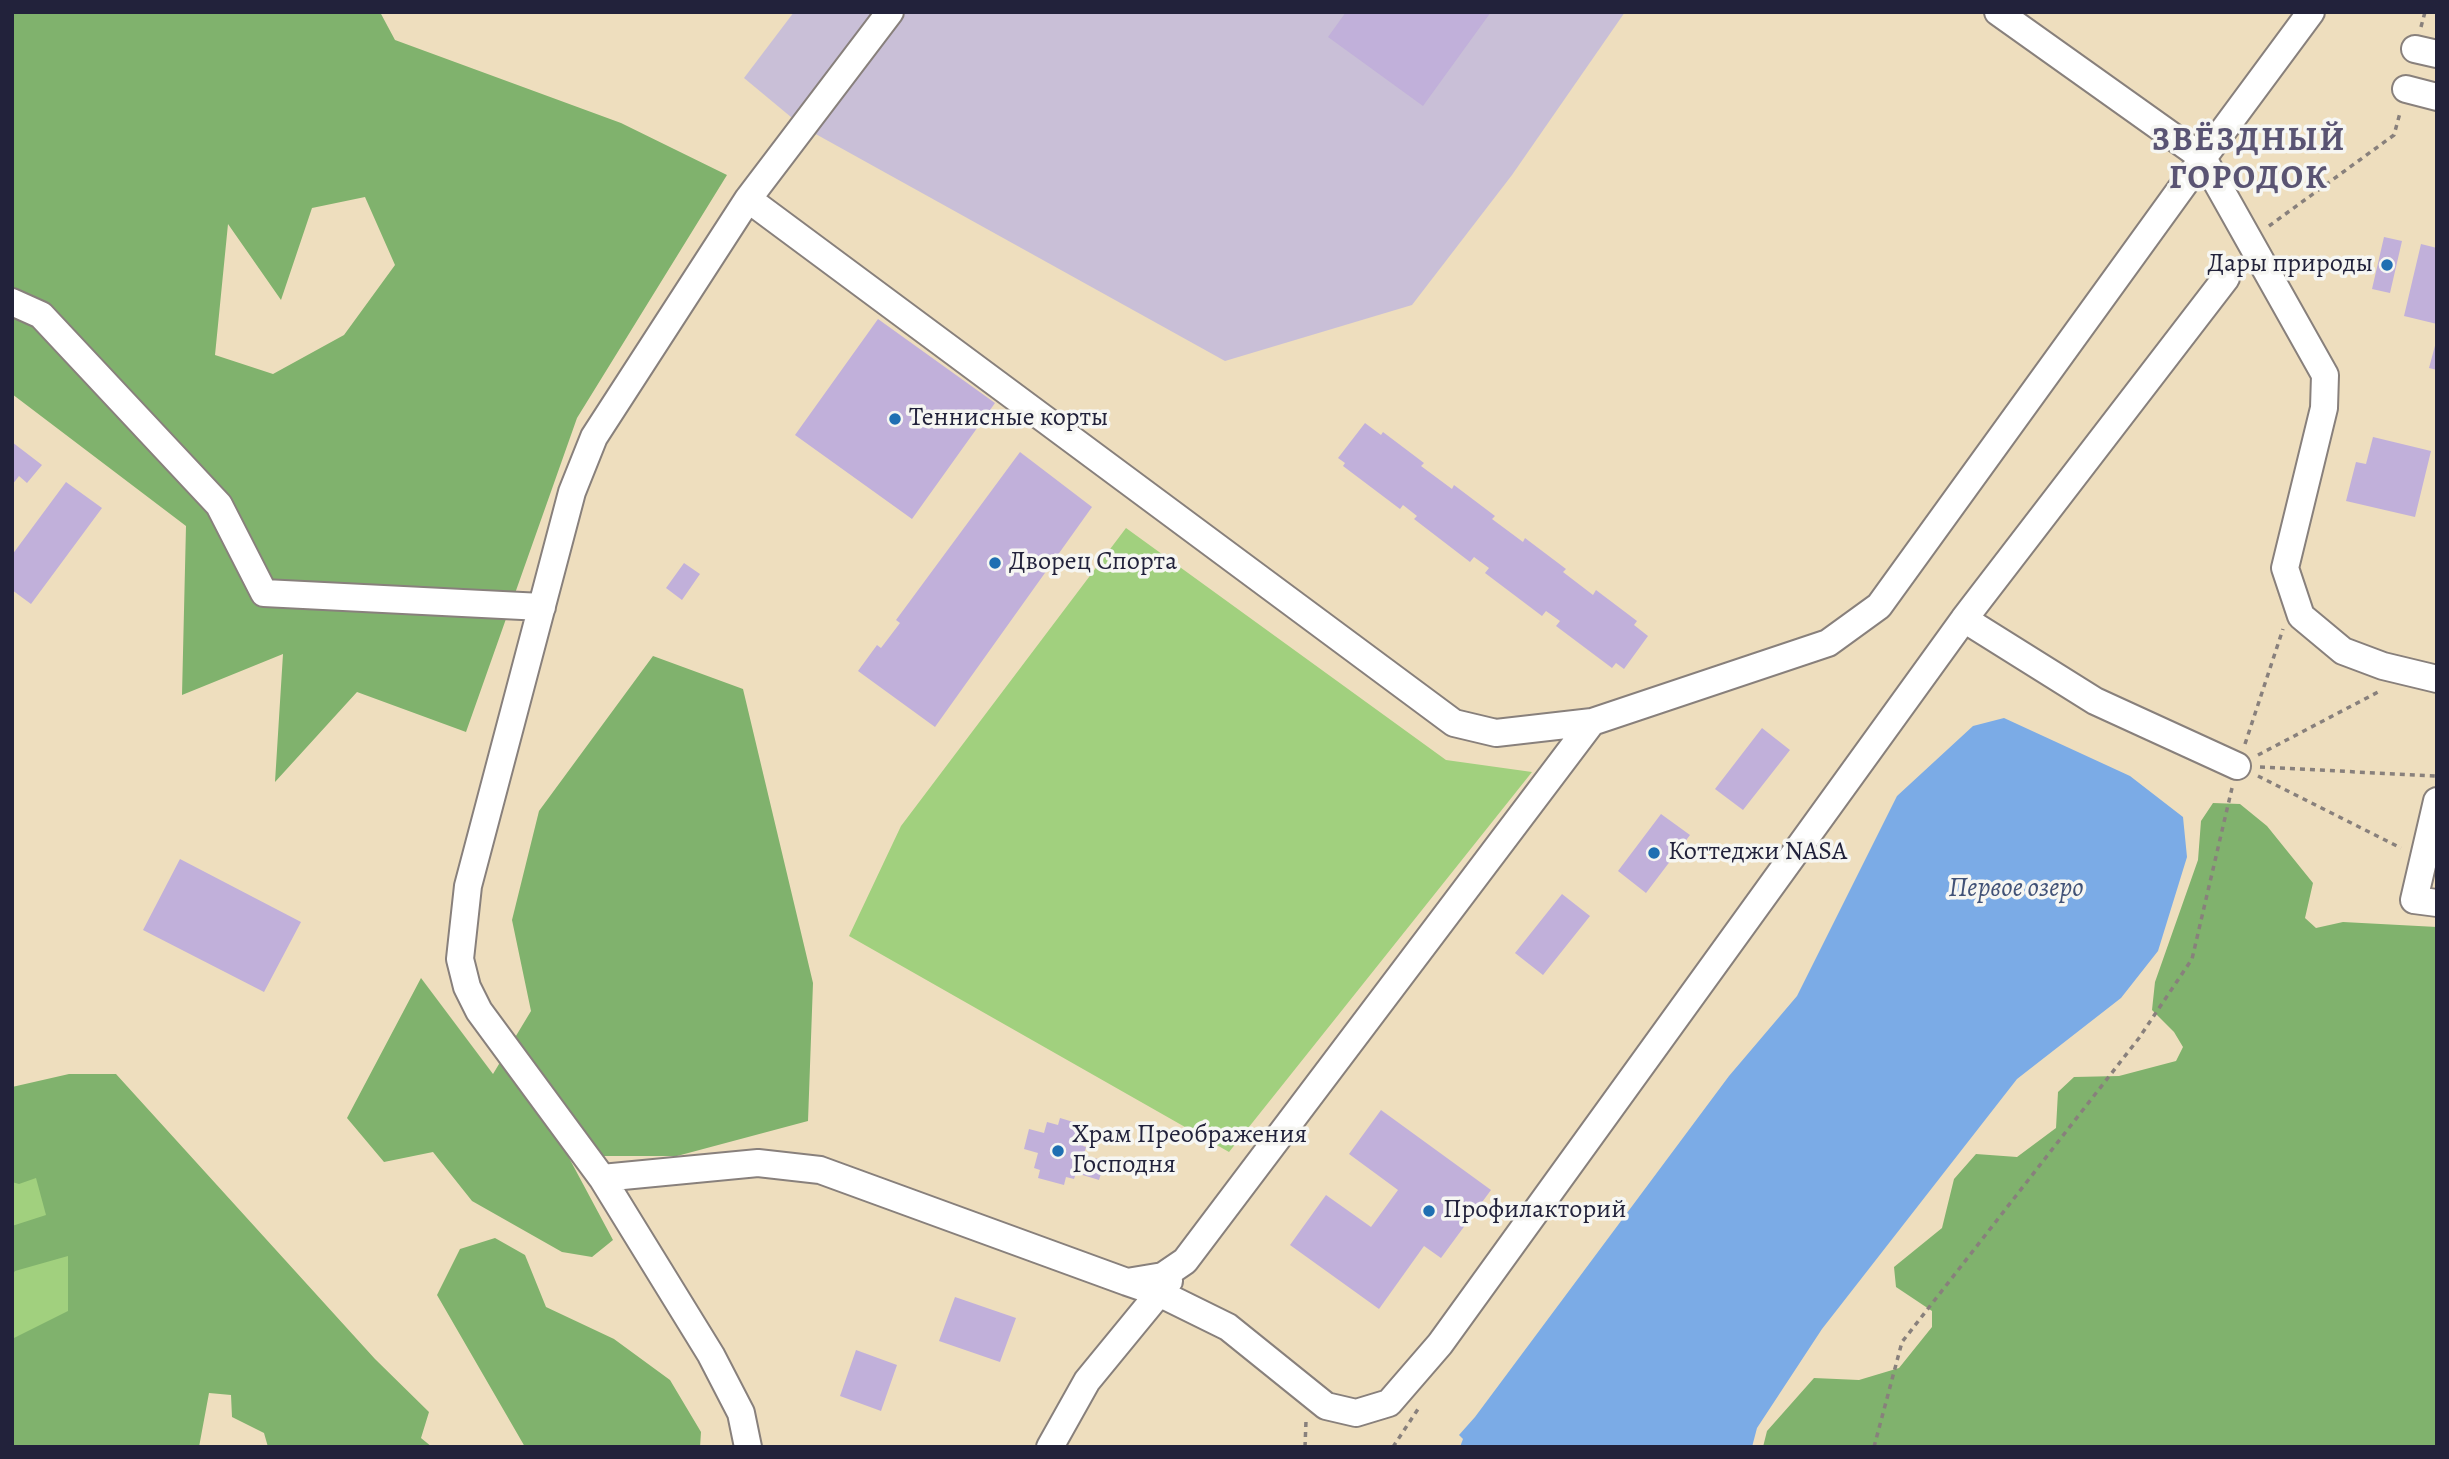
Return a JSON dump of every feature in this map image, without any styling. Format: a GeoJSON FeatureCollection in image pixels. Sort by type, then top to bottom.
{"type":"FeatureCollection","features":[{"type":"Feature","properties":{"kind":"street"},"geometry":{"type":"LineString","coordinates":[[748,1447],[741,1412],[711,1355],[601,1178],[479,1011],[467,987],[460,959],[468,886],[572,492],[594,437],[748,199],[890,12]]}},
{"type":"Feature","properties":{"kind":"street"},"geometry":{"type":"LineString","coordinates":[[1998,12],[2203,158],[2325,375],[2323,408],[2284,568],[2301,615],[2343,651],[2383,666],[2426,676]]}},
{"type":"Feature","properties":{"kind":"street"},"geometry":{"type":"LineString","coordinates":[[748,199],[1454,723],[1496,733],[1592,722],[1828,643],[1879,606],[2311,12]]}},
{"type":"Feature","properties":{"kind":"street"},"geometry":{"type":"LineString","coordinates":[[2406,89],[2437,97]]}},
{"type":"Feature","properties":{"kind":"street"},"geometry":{"type":"LineString","coordinates":[[601,1178],[758,1163],[820,1170],[1159,1293],[1228,1327],[1326,1406],[1356,1413],[1389,1403],[1440,1344],[1964,619],[2226,278]]}},
{"type":"Feature","properties":{"kind":"street"},"geometry":{"type":"LineString","coordinates":[[12,302],[41,315],[219,505],[264,593],[542,607]]}},
{"type":"Feature","properties":{"kind":"street"},"geometry":{"type":"LineString","coordinates":[[1964,619],[2095,701],[2237,766]]}},
{"type":"Feature","properties":{"kind":"street"},"geometry":{"type":"LineString","coordinates":[[1050,1447],[1087,1381],[1185,1261],[1592,722]]}},
{"type":"Feature","properties":{"kind":"street"},"geometry":{"type":"LineString","coordinates":[[2437,800],[2414,900],[2437,903]]}},
{"type":"Feature","properties":{"kind":"street"},"geometry":{"type":"LineString","coordinates":[[1126,1282],[1163,1276],[1185,1261]]}},
{"type":"Feature","properties":{"kind":"path"},"geometry":{"type":"LineString","coordinates":[[2249,241],[2394,135],[2406,89]]}},
{"type":"Feature","properties":{"kind":"path"},"geometry":{"type":"LineString","coordinates":[[1874,1447],[1902,1342],[2139,1038],[2192,959],[2237,766],[2281,630],[2301,615]]}},
{"type":"Feature","properties":{"kind":"path"},"geometry":{"type":"LineString","coordinates":[[2237,766],[2426,676]]}},
{"type":"Feature","properties":{"kind":"path"},"geometry":{"type":"LineString","coordinates":[[2237,766],[2437,776]]}},
{"type":"Feature","properties":{"kind":"path"},"geometry":{"type":"LineString","coordinates":[[2237,766],[2423,859]]}},
{"type":"Feature","properties":{"kind":"shaded area"},"geometry":{"type":"Polygon","coordinates":[[[794,12],[1625,12],[1512,175],[1412,305],[1225,361],[803,127],[744,78],[794,12]]]}},
{"type":"Feature","properties":{"kind":"green space"},"geometry":{"type":"Polygon","coordinates":[[[12,12],[380,12],[395,40],[621,123],[727,175],[577,418],[466,732],[357,692],[275,782],[283,654],[182,695],[186,526],[12,394],[12,12]],[[365,197],[312,208],[281,300],[228,224],[215,355],[273,374],[344,335],[395,265],[365,197]]]}},
{"type":"Feature","properties":{"kind":"green space"},"geometry":{"type":"Polygon","coordinates":[[[1126,528],[1446,760],[1532,772],[1229,1152],[849,936],[901,826],[1126,528]]]}},
{"type":"Feature","properties":{"kind":"green space"},"geometry":{"type":"Polygon","coordinates":[[[653,656],[743,689],[813,983],[808,1121],[677,1156],[568,1156],[613,1240],[592,1257],[562,1252],[472,1201],[433,1152],[384,1162],[347,1118],[421,978],[493,1074],[531,1011],[512,920],[539,811],[653,656]]]}},
{"type":"Feature","properties":{"kind":"green space"},"geometry":{"type":"Polygon","coordinates":[[[2213,803],[2240,804],[2267,826],[2313,883],[2305,918],[2316,928],[2343,922],[2437,927],[2437,1447],[1763,1447],[1767,1431],[1814,1378],[1859,1380],[1899,1368],[1932,1327],[1932,1311],[1896,1287],[1894,1267],[1942,1228],[1954,1179],[1976,1154],[2017,1157],[2056,1128],[2058,1092],[2074,1077],[2119,1076],[2176,1061],[2183,1047],[2174,1032],[2152,1010],[2155,982],[2198,860],[2201,821],[2213,803]]]}},
{"type":"Feature","properties":{"kind":"green space"},"geometry":{"type":"Polygon","coordinates":[[[69,1074],[116,1074],[375,1359],[429,1412],[421,1438],[432,1447],[268,1447],[264,1433],[232,1417],[231,1395],[209,1393],[199,1447],[12,1447],[12,1339],[68,1311],[68,1256],[15,1271],[12,1275],[12,1226],[46,1215],[36,1178],[19,1184],[12,1182],[12,1087],[69,1074]]]}},
{"type":"Feature","properties":{"kind":"green space"},"geometry":{"type":"Polygon","coordinates":[[[12,1101],[93,1316],[12,1351],[12,1101]]]}},
{"type":"Feature","properties":{"kind":"green space"},"geometry":{"type":"Polygon","coordinates":[[[495,1238],[525,1255],[546,1307],[614,1339],[670,1380],[701,1432],[700,1447],[525,1447],[437,1295],[460,1249],[495,1238]]]}},
{"type":"Feature","properties":{"kind":"water","name":"Первое озеро"},"geometry":{"type":"Polygon","coordinates":[[[2004,718],[2130,776],[2183,817],[2187,857],[2158,951],[2121,998],[2017,1079],[1822,1329],[1757,1428],[1752,1447],[1460,1447],[1463,1439],[1459,1435],[1729,1076],[1797,996],[1897,796],[1973,726],[2004,718]]]}},
{"type":"Feature","properties":{"kind":"building"},"geometry":{"type":"Polygon","coordinates":[[[1346,12],[1491,12],[1423,106],[1328,37],[1346,12]]]}},
{"type":"Feature","properties":{"kind":"building","name":"Дары природы"},"geometry":{"type":"Polygon","coordinates":[[[2384,237],[2402,241],[2390,293],[2372,289],[2384,237]]]}},
{"type":"Feature","properties":{"kind":"building"},"geometry":{"type":"Polygon","coordinates":[[[2421,244],[2437,248],[2437,324],[2404,316],[2421,244]]]}},
{"type":"Feature","properties":{"kind":"building","name":"Теннисные корты"},"geometry":{"type":"Polygon","coordinates":[[[878,319],[995,403],[912,519],[795,435],[878,319]]]}},
{"type":"Feature","properties":{"kind":"building"},"geometry":{"type":"Polygon","coordinates":[[[2437,342],[2437,370],[2429,368],[2437,342]]]}},
{"type":"Feature","properties":{"kind":"building"},"geometry":{"type":"Polygon","coordinates":[[[1365,423],[1381,435],[1383,432],[1424,463],[1421,466],[1452,489],[1454,485],[1495,516],[1492,519],[1523,542],[1525,538],[1566,569],[1563,572],[1593,595],[1596,590],[1637,621],[1634,625],[1648,636],[1624,669],[1616,663],[1612,668],[1556,626],[1560,621],[1546,611],[1542,616],[1485,573],[1489,568],[1474,557],[1470,562],[1414,519],[1417,516],[1403,505],[1400,509],[1343,466],[1345,463],[1338,458],[1365,423]]]}},
{"type":"Feature","properties":{"kind":"building"},"geometry":{"type":"Polygon","coordinates":[[[2373,437],[2431,451],[2415,517],[2346,501],[2356,462],[2366,464],[2373,437]]]}},
{"type":"Feature","properties":{"kind":"building"},"geometry":{"type":"Polygon","coordinates":[[[12,442],[42,465],[27,483],[19,476],[12,485],[12,442]]]}},
{"type":"Feature","properties":{"kind":"building","name":"Дворец Спорта"},"geometry":{"type":"Polygon","coordinates":[[[1020,452],[1092,507],[935,727],[858,671],[877,645],[881,648],[900,623],[896,620],[1020,452]]]}},
{"type":"Feature","properties":{"kind":"building"},"geometry":{"type":"Polygon","coordinates":[[[66,482],[102,508],[31,604],[12,590],[12,555],[66,482]]]}},
{"type":"Feature","properties":{"kind":"building"},"geometry":{"type":"Polygon","coordinates":[[[684,563],[700,574],[682,600],[666,588],[684,563]]]}},
{"type":"Feature","properties":{"kind":"building"},"geometry":{"type":"Polygon","coordinates":[[[1762,728],[1790,750],[1743,810],[1715,789],[1762,728]]]}},
{"type":"Feature","properties":{"kind":"building","name":"Коттеджи NASA"},"geometry":{"type":"Polygon","coordinates":[[[1661,814],[1690,835],[1646,893],[1618,871],[1661,814]]]}},
{"type":"Feature","properties":{"kind":"building"},"geometry":{"type":"Polygon","coordinates":[[[180,859],[301,922],[264,992],[143,930],[180,859]]]}},
{"type":"Feature","properties":{"kind":"building"},"geometry":{"type":"Polygon","coordinates":[[[1562,894],[1590,916],[1543,975],[1515,953],[1562,894]]]}},
{"type":"Feature","properties":{"kind":"building","name":"Профилакторий"},"geometry":{"type":"Polygon","coordinates":[[[1381,1110],[1491,1190],[1441,1258],[1424,1246],[1379,1309],[1290,1245],[1326,1195],[1371,1227],[1398,1190],[1349,1154],[1381,1110]]]}},
{"type":"Feature","properties":{"kind":"building","name":"Храм Преображения Господня"},"geometry":{"type":"Polygon","coordinates":[[[1060,1118],[1080,1124],[1078,1130],[1087,1133],[1083,1146],[1086,1147],[1084,1155],[1105,1161],[1099,1180],[1076,1173],[1074,1179],[1066,1177],[1064,1185],[1038,1178],[1040,1170],[1034,1168],[1038,1153],[1024,1149],[1029,1129],[1044,1133],[1047,1122],[1058,1125],[1060,1118]]]}},
{"type":"Feature","properties":{"kind":"building"},"geometry":{"type":"Polygon","coordinates":[[[955,1297],[1016,1318],[1000,1362],[939,1341],[955,1297]]]}},
{"type":"Feature","properties":{"kind":"building"},"geometry":{"type":"Polygon","coordinates":[[[856,1350],[897,1365],[881,1411],[840,1396],[856,1350]]]}},
{"type":"Feature","properties":{"kind":"place","name":"Дары природы"},"geometry":{"type":"Point","coordinates":[2387,265]}},
{"type":"Feature","properties":{"kind":"place","name":"Теннисные корты"},"geometry":{"type":"Point","coordinates":[895,419]}},
{"type":"Feature","properties":{"kind":"place","name":"Дворец Спорта"},"geometry":{"type":"Point","coordinates":[995,563]}},
{"type":"Feature","properties":{"kind":"place","name":"Коттеджи NASA"},"geometry":{"type":"Point","coordinates":[1654,853]}},
{"type":"Feature","properties":{"kind":"place","name":"Храм Преображения Господня"},"geometry":{"type":"Point","coordinates":[1058,1151]}},
{"type":"Feature","properties":{"kind":"place","name":"Профилакторий"},"geometry":{"type":"Point","coordinates":[1429,1211]}},
{"type":"Feature","properties":{"kind":"district","name":"ЗВЁЗДНЫЙ ГОРОДОК"},"geometry":{"type":"Point","coordinates":[2249,161]}}]}
